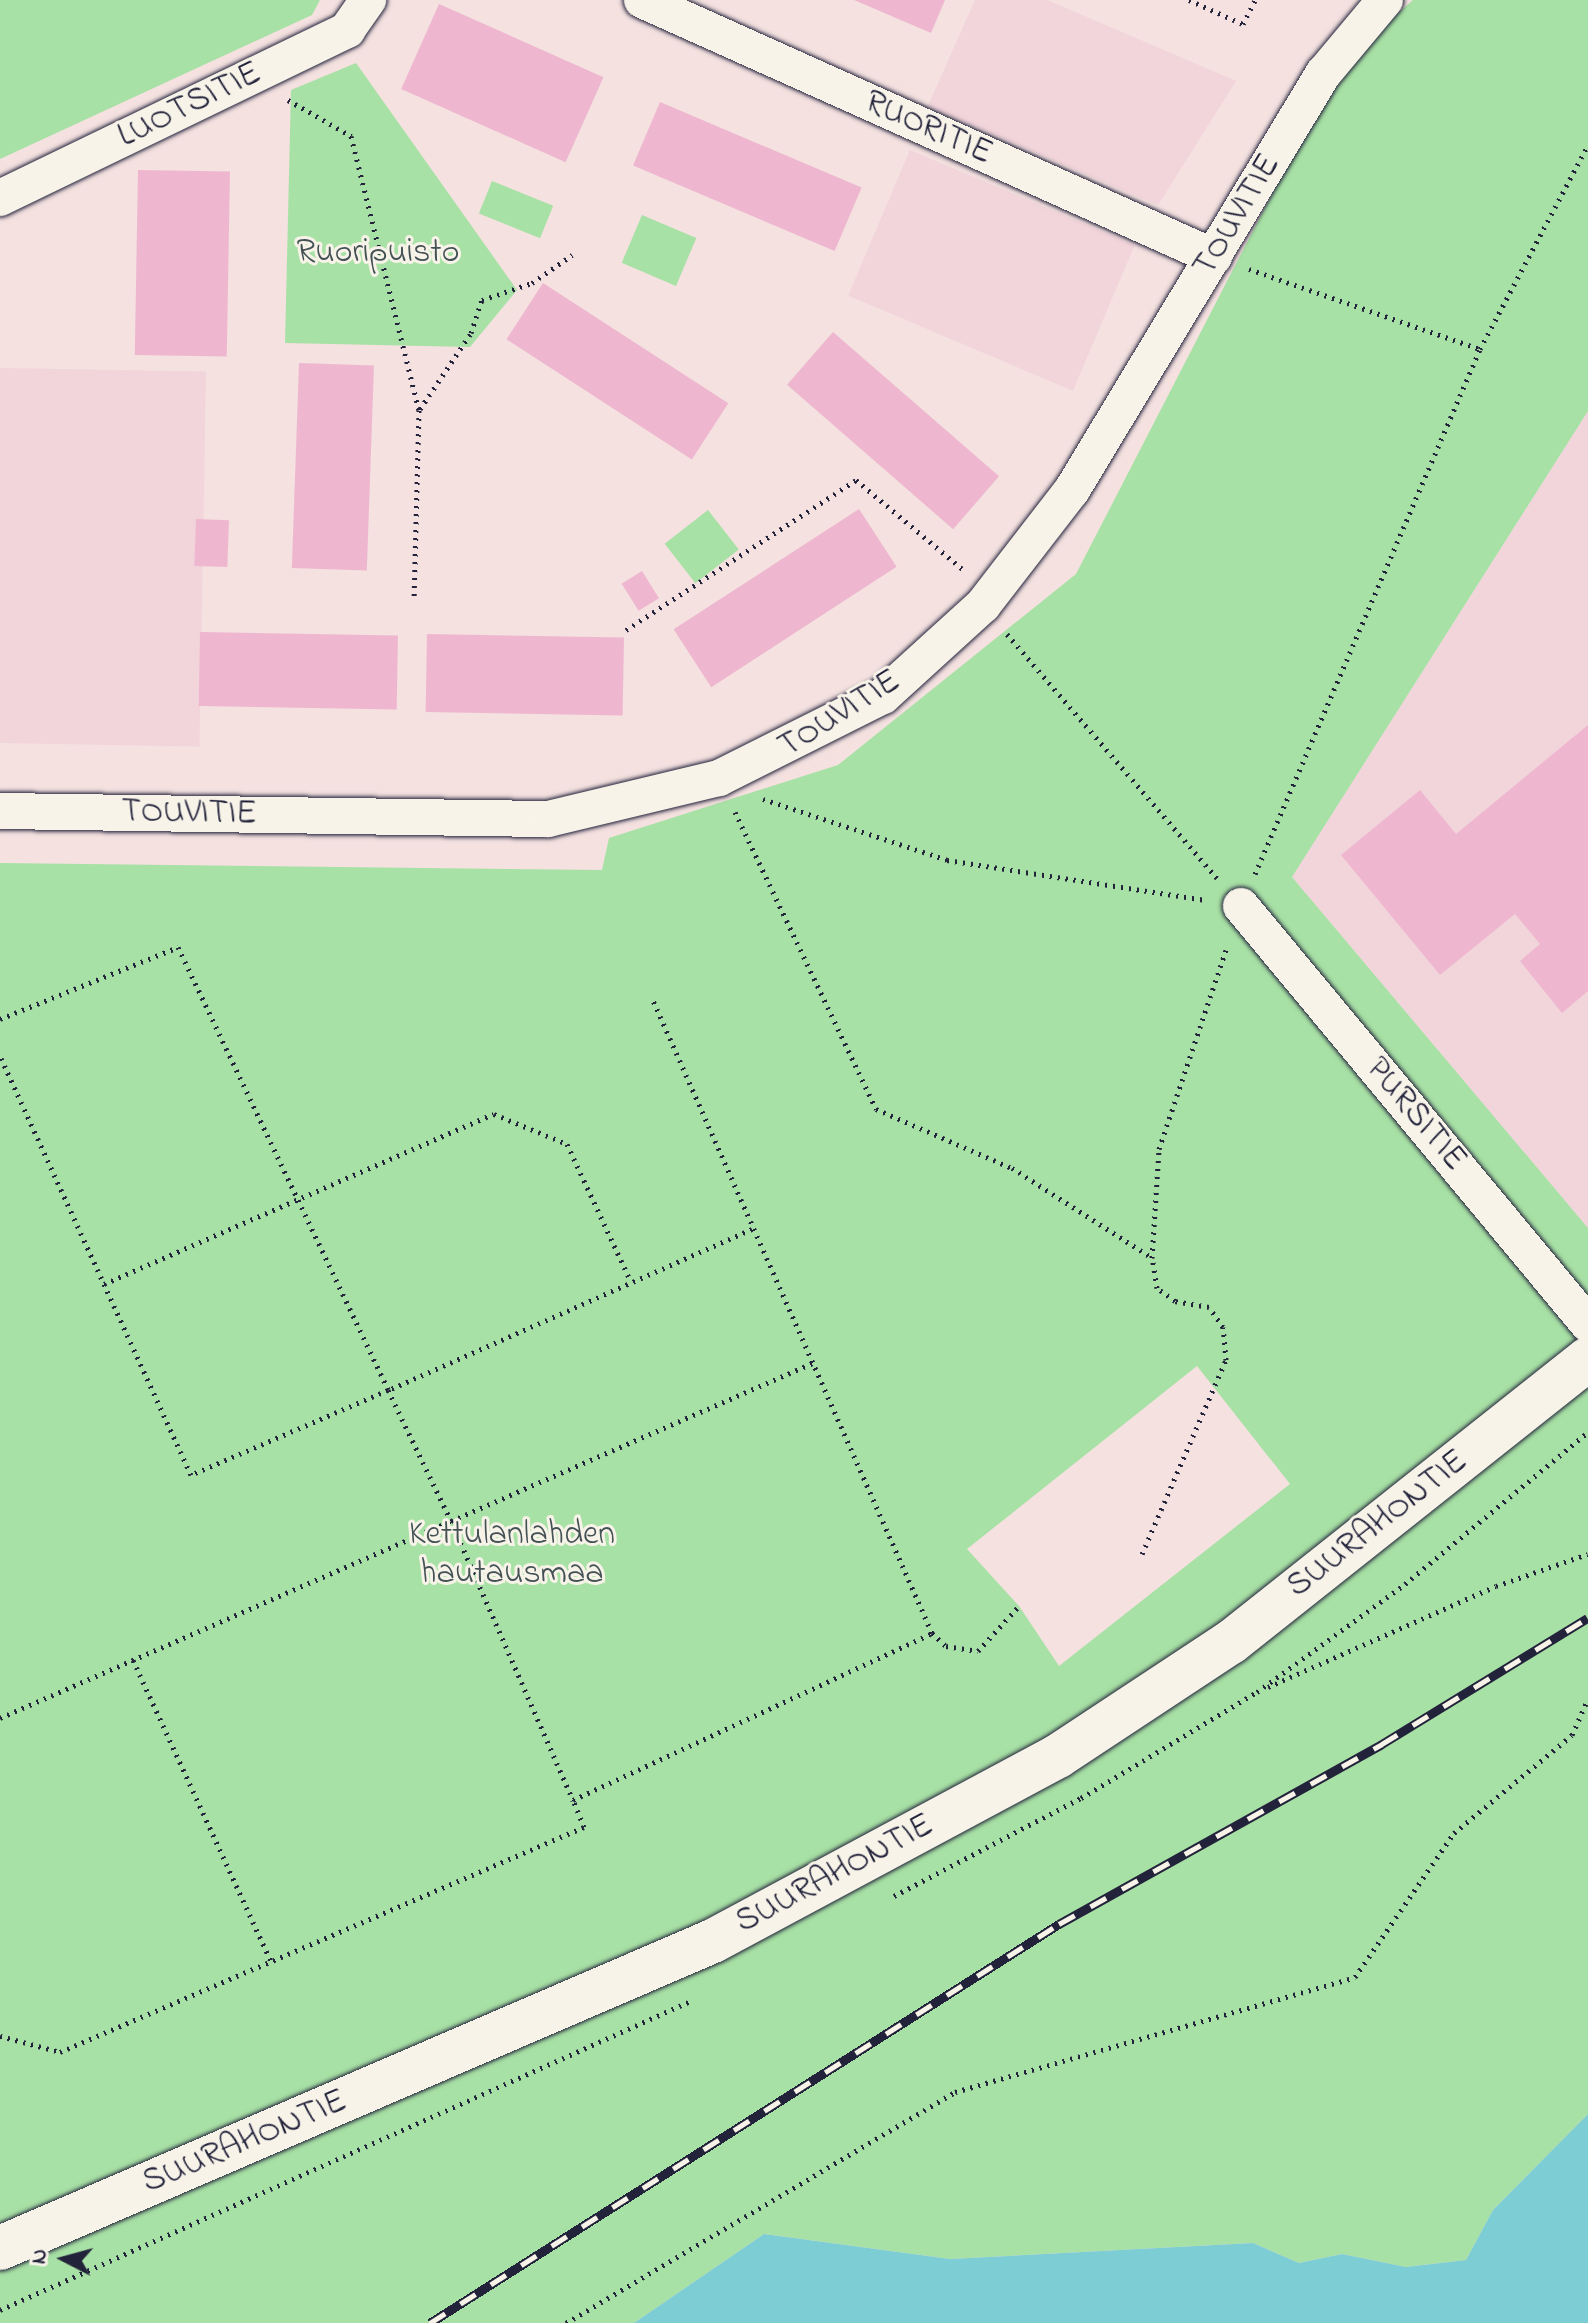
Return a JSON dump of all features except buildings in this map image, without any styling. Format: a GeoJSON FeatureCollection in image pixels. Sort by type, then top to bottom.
{"type":"FeatureCollection","features":[{"type":"Feature","properties":{"kind":"street","name":"LUOTSITIE"},"geometry":{"type":"LineString","coordinates":[[0,198],[347,30],[368,0]]}},
{"type":"Feature","properties":{"kind":"street","name":"RUORITIE"},"geometry":{"type":"LineString","coordinates":[[642,0],[1214,257]]}},
{"type":"Feature","properties":{"kind":"street","name":"TOUVITIE"},"geometry":{"type":"LineString","coordinates":[[0,811],[548,819],[719,778],[883,696],[973,590],[1072,490],[1324,73],[1385,0]]}},
{"type":"Feature","properties":{"kind":"street","name":"PURSITIE"},"geometry":{"type":"LineString","coordinates":[[1241,906],[1588,1324]]}},
{"type":"Feature","properties":{"kind":"street","name":"SUURAHONTIE"},"geometry":{"type":"LineString","coordinates":[[0,2248],[713,1941],[1058,1756],[1231,1642],[1588,1359]]}},
{"type":"Feature","properties":{"kind":"path"},"geometry":{"type":"LineString","coordinates":[[1189,0],[1243,24],[1255,0]]}},
{"type":"Feature","properties":{"kind":"path"},"geometry":{"type":"LineString","coordinates":[[250,77],[351,136],[419,410],[414,598]]}},
{"type":"Feature","properties":{"kind":"path"},"geometry":{"type":"LineString","coordinates":[[1142,1554],[1226,1360],[1223,1327],[1209,1307],[1175,1301],[1157,1288],[1152,1258],[1159,1149],[1241,906],[1480,349],[1588,145]]}},
{"type":"Feature","properties":{"kind":"path"},"geometry":{"type":"LineString","coordinates":[[419,410],[471,333],[482,300],[532,283],[572,255]]}},
{"type":"Feature","properties":{"kind":"path"},"geometry":{"type":"LineString","coordinates":[[1214,257],[1480,349]]}},
{"type":"Feature","properties":{"kind":"path"},"geometry":{"type":"LineString","coordinates":[[626,630],[856,480],[973,590],[1241,906]]}},
{"type":"Feature","properties":{"kind":"path"},"geometry":{"type":"LineString","coordinates":[[973,590],[981,564]]}},
{"type":"Feature","properties":{"kind":"path"},"geometry":{"type":"LineString","coordinates":[[719,778],[792,812],[947,860],[1241,906]]}},
{"type":"Feature","properties":{"kind":"path"},"geometry":{"type":"LineString","coordinates":[[719,778],[876,1109],[1012,1168],[1152,1258]]}},
{"type":"Feature","properties":{"kind":"path"},"geometry":{"type":"LineString","coordinates":[[0,1019],[178,947],[451,1521],[584,1827],[60,2052],[0,2036]]}},
{"type":"Feature","properties":{"kind":"path"},"geometry":{"type":"LineString","coordinates":[[652,998],[932,1633],[946,1646],[978,1651],[1019,1606]]}},
{"type":"Feature","properties":{"kind":"path"},"geometry":{"type":"LineString","coordinates":[[0,1055],[191,1475],[752,1229]]}},
{"type":"Feature","properties":{"kind":"path"},"geometry":{"type":"LineString","coordinates":[[104,1284],[297,1195],[494,1114],[567,1144],[630,1280]]}},
{"type":"Feature","properties":{"kind":"path"},"geometry":{"type":"LineString","coordinates":[[0,1718],[813,1363]]}},
{"type":"Feature","properties":{"kind":"path"},"geometry":{"type":"LineString","coordinates":[[1257,1692],[1496,1586],[1588,1554]]}},
{"type":"Feature","properties":{"kind":"path"},"geometry":{"type":"LineString","coordinates":[[573,1800],[932,1633]]}},
{"type":"Feature","properties":{"kind":"path"},"geometry":{"type":"LineString","coordinates":[[133,1660],[271,1961]]}},
{"type":"Feature","properties":{"kind":"path"},"geometry":{"type":"LineString","coordinates":[[566,2323],[955,2092],[1355,1977],[1454,1833],[1572,1735],[1588,1699]]}},
{"type":"Feature","properties":{"kind":"shaded area"},"geometry":{"type":"Polygon","coordinates":[[[975,0],[1047,0],[1236,81],[1158,205],[928,106],[975,0]]]}},
{"type":"Feature","properties":{"kind":"shaded area"},"geometry":{"type":"Polygon","coordinates":[[[910,150],[1135,245],[1073,391],[848,295],[910,150]]]}},
{"type":"Feature","properties":{"kind":"shaded area"},"geometry":{"type":"Polygon","coordinates":[[[0,368],[206,372],[199,747],[0,743],[0,368]]]}},
{"type":"Feature","properties":{"kind":"shaded area"},"geometry":{"type":"Polygon","coordinates":[[[1588,411],[1588,1228],[1292,877],[1588,411]]]}},
{"type":"Feature","properties":{"kind":"green space"},"geometry":{"type":"Polygon","coordinates":[[[0,0],[320,0],[312,15],[0,159],[0,0]]]}},
{"type":"Feature","properties":{"kind":"green space","name":"Kettulanlahden hautausmaa"},"geometry":{"type":"Polygon","coordinates":[[[1413,0],[1588,0],[1588,411],[1292,877],[1588,1228],[1588,2114],[1493,2210],[1466,2260],[1406,2267],[1342,2254],[1299,2263],[1253,2243],[950,2259],[764,2234],[634,2323],[0,2323],[0,863],[602,870],[609,838],[838,765],[1076,574],[1339,64],[1413,0]],[[1197,1366],[967,1549],[1019,1606],[1059,1666],[1290,1484],[1197,1366]]]}},
{"type":"Feature","properties":{"kind":"green space","name":"Ruoripuisto"},"geometry":{"type":"Polygon","coordinates":[[[356,63],[517,290],[470,347],[285,343],[291,90],[356,63]]]}},
{"type":"Feature","properties":{"kind":"green space"},"geometry":{"type":"Polygon","coordinates":[[[492,181],[553,206],[540,238],[479,213],[492,181]]]}},
{"type":"Feature","properties":{"kind":"green space"},"geometry":{"type":"Polygon","coordinates":[[[642,215],[696,238],[676,286],[622,263],[642,215]]]}},
{"type":"Feature","properties":{"kind":"green space"},"geometry":{"type":"Polygon","coordinates":[[[708,510],[739,549],[695,583],[665,544],[708,510]]]}},
{"type":"Feature","properties":{"kind":"water"},"geometry":{"type":"Polygon","coordinates":[[[1588,2114],[1588,2323],[634,2323],[764,2234],[950,2259],[1253,2243],[1299,2263],[1342,2254],[1406,2267],[1466,2260],[1493,2210],[1588,2114]]]}},
{"type":"Feature","properties":{"kind":"railway"},"geometry":{"type":"LineString","coordinates":[[430,2323],[1059,1924],[1382,1744],[1588,1618]]}}]}
